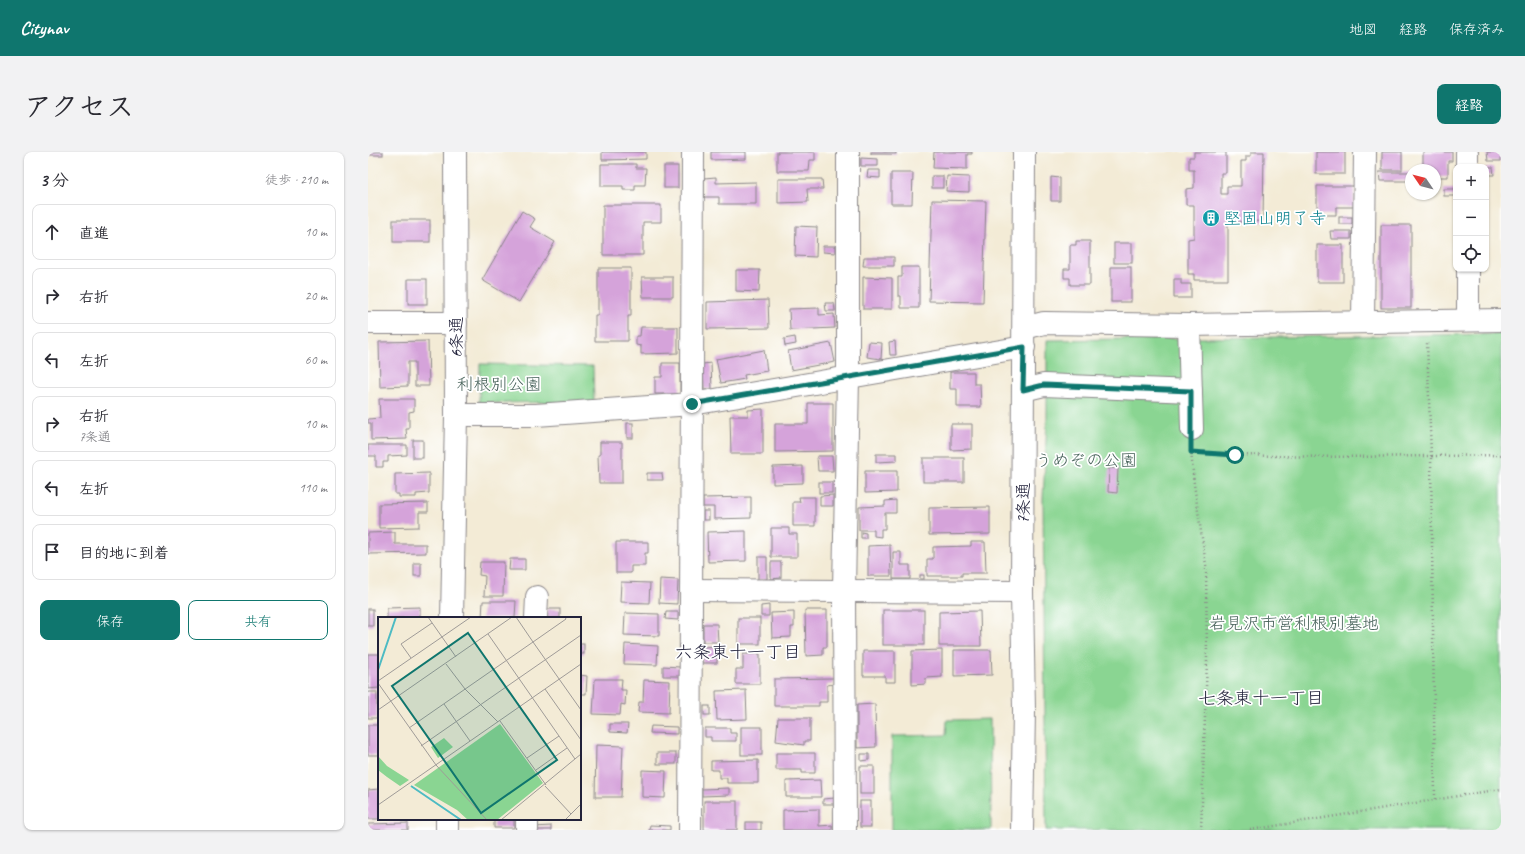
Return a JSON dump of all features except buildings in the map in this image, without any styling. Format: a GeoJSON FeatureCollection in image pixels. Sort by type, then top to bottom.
{"type":"FeatureCollection","features":[{"type":"Feature","properties":{"kind":"street","name":"6条通"},"geometry":{"type":"LineString","coordinates":[[452,617],[456,415],[455,152]]}},
{"type":"Feature","properties":{"kind":"street"},"geometry":{"type":"LineString","coordinates":[[690,830],[693,152]]}},
{"type":"Feature","properties":{"kind":"street"},"geometry":{"type":"LineString","coordinates":[[845,830],[844,590],[848,377],[848,152]]}},
{"type":"Feature","properties":{"kind":"street","name":"7条通"},"geometry":{"type":"LineString","coordinates":[[1022,830],[1024,711],[1022,592],[1024,152]]}},
{"type":"Feature","properties":{"kind":"street"},"geometry":{"type":"LineString","coordinates":[[1363,322],[1365,152]]}},
{"type":"Feature","properties":{"kind":"street"},"geometry":{"type":"LineString","coordinates":[[1467,152],[1467,164]]}},
{"type":"Feature","properties":{"kind":"street"},"geometry":{"type":"LineString","coordinates":[[1468,272],[1468,320]]}},
{"type":"Feature","properties":{"kind":"street"},"geometry":{"type":"LineString","coordinates":[[456,415],[536,415],[692,404],[848,377],[1024,338],[1044,323],[1190,325],[1501,320]]}},
{"type":"Feature","properties":{"kind":"street"},"geometry":{"type":"LineString","coordinates":[[368,323],[456,323]]}},
{"type":"Feature","properties":{"kind":"street"},"geometry":{"type":"LineString","coordinates":[[1190,325],[1192,429]]}},
{"type":"Feature","properties":{"kind":"street"},"geometry":{"type":"LineString","coordinates":[[1023,390],[1044,385],[1191,391]]}},
{"type":"Feature","properties":{"kind":"street"},"geometry":{"type":"LineString","coordinates":[[691,590],[1022,592]]}},
{"type":"Feature","properties":{"kind":"path"},"geometry":{"type":"LineString","coordinates":[[1426,321],[1431,456],[1435,799]]}},
{"type":"Feature","properties":{"kind":"path"},"geometry":{"type":"LineString","coordinates":[[1192,429],[1191,452],[1194,484],[1206,565],[1206,660],[1201,830]]}},
{"type":"Feature","properties":{"kind":"path"},"geometry":{"type":"LineString","coordinates":[[1191,452],[1235,455],[1348,458],[1501,455]]}},
{"type":"Feature","properties":{"kind":"path"},"geometry":{"type":"LineString","coordinates":[[1250,830],[1501,789]]}},
{"type":"Feature","properties":{"kind":"green space","name":"岩見沢市営利根別墓地"},"geometry":{"type":"Polygon","coordinates":[[[1501,334],[1501,830],[1046,830],[1043,499],[1047,421],[1047,340],[1501,334]]]}},
{"type":"Feature","properties":{"kind":"green space","name":"利根別公園"},"geometry":{"type":"Polygon","coordinates":[[[480,364],[593,366],[594,402],[479,403],[480,364]]]}},
{"type":"Feature","properties":{"kind":"green space"},"geometry":{"type":"Polygon","coordinates":[[[990,719],[991,830],[892,830],[892,736],[946,735],[947,720],[990,719]]]}},
{"type":"Feature","properties":{"kind":"place","name":"堅固山明了寺"},"geometry":{"type":"Point","coordinates":[1211,218]}},
{"type":"Feature","properties":{"kind":"district","name":"六条東十一丁目"},"geometry":{"type":"Point","coordinates":[738,652]}},
{"type":"Feature","properties":{"kind":"district","name":"七条東十一丁目"},"geometry":{"type":"Point","coordinates":[1261,698]}},
{"type":"Feature","properties":{"kind":"route"},"geometry":{"type":"LineString","coordinates":[[692,404],[1024,347],[1023,390],[1044,385],[1191,391],[1191,452],[1235,455]]}},
{"type":"Feature","properties":{"kind":"park label","name":"うめぞの公園"},"geometry":{"type":"Point","coordinates":[1086,460]}}]}
